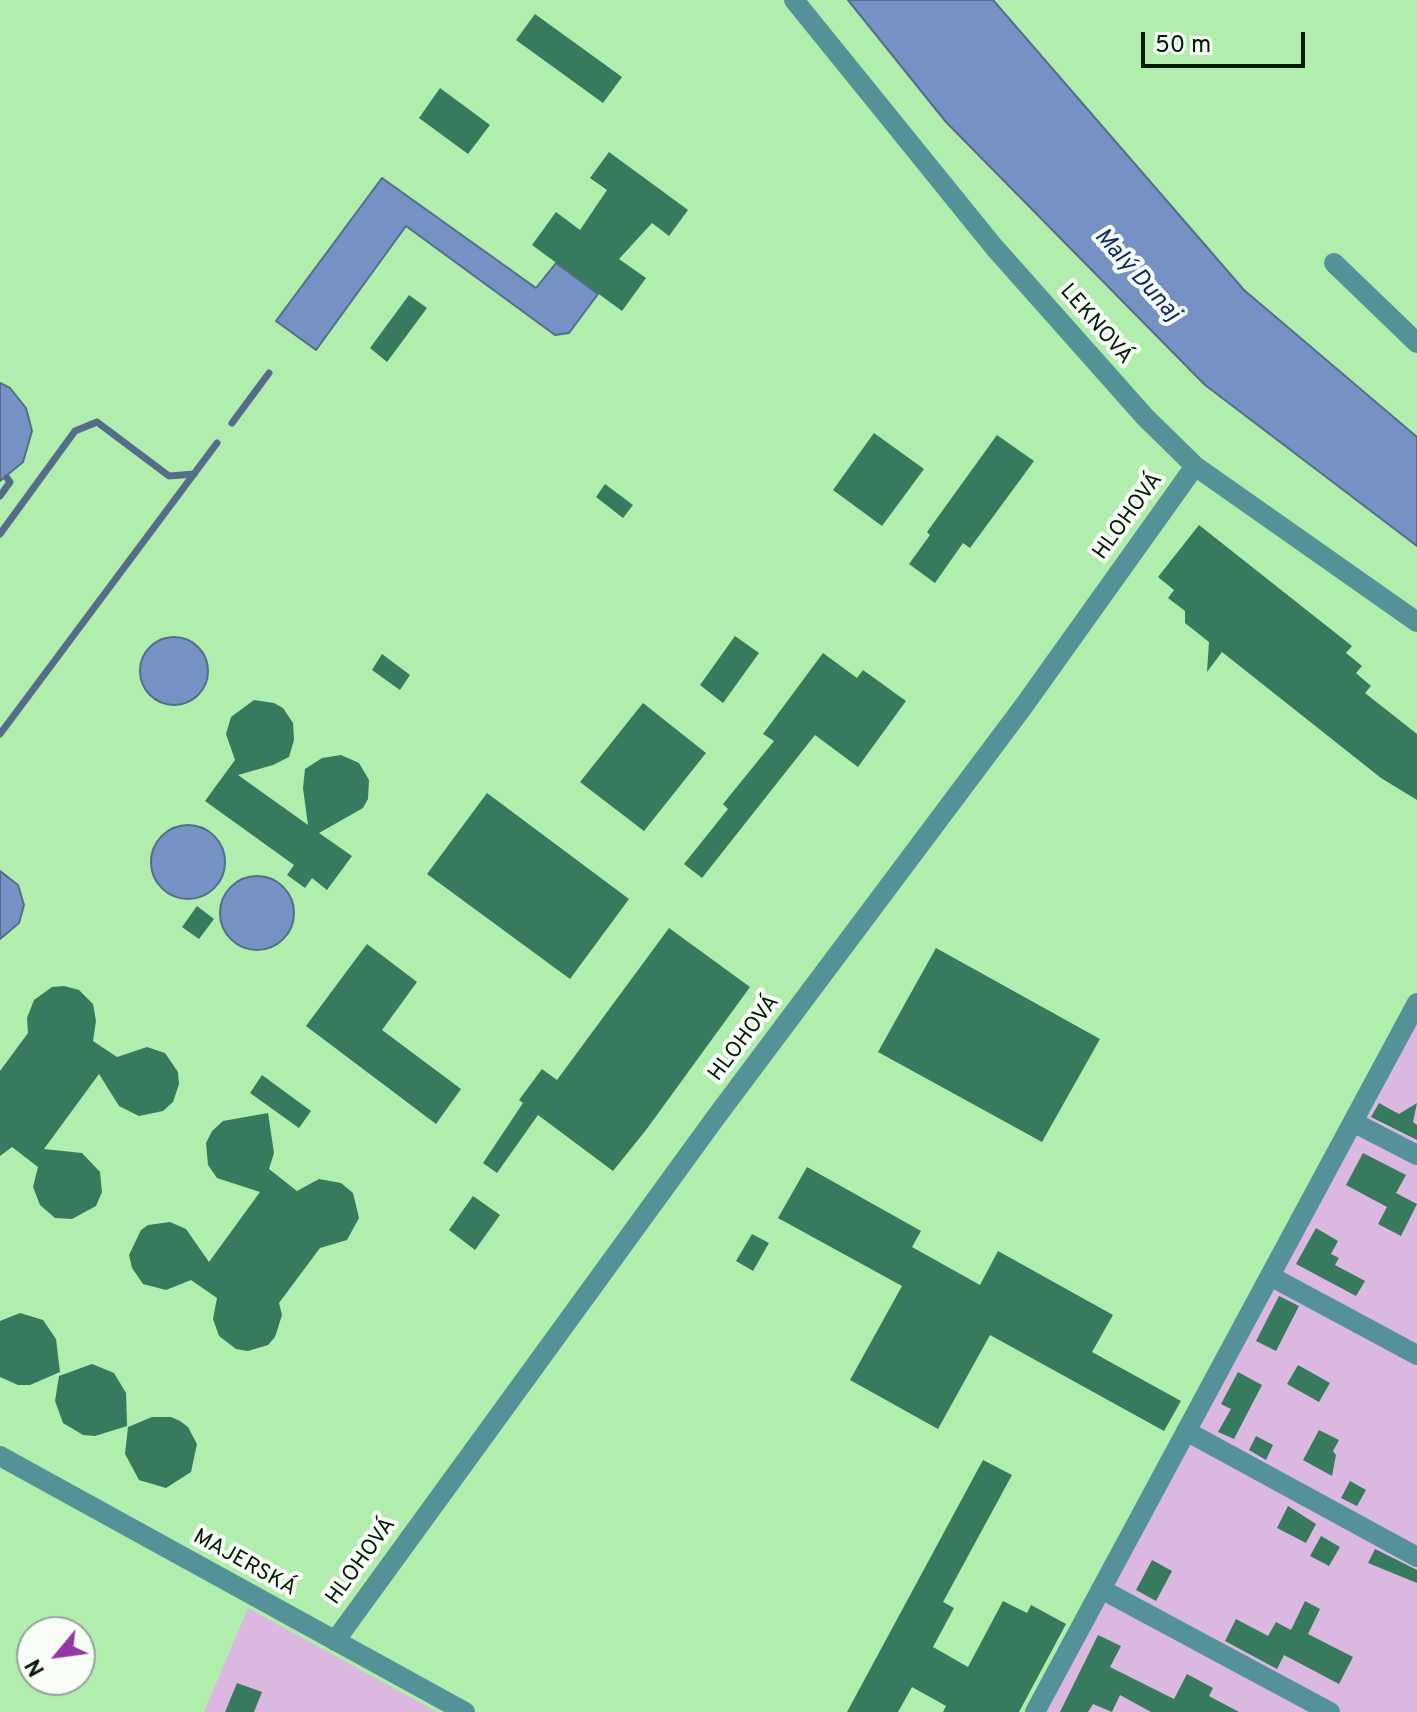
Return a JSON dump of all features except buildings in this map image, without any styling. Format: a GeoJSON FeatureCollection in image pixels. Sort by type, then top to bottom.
{"type":"FeatureCollection","features":[{"type":"Feature","properties":{"kind":"street","name":"LEKNOVÁ"},"geometry":{"type":"LineString","coordinates":[[794,0],[994,247],[1136,407],[1195,466],[1417,622]]}},
{"type":"Feature","properties":{"kind":"street"},"geometry":{"type":"LineString","coordinates":[[1334,263],[1417,343]]}},
{"type":"Feature","properties":{"kind":"street","name":"HLOHOVÁ"},"geometry":{"type":"LineString","coordinates":[[335,1641],[716,1117],[1023,707],[1195,466]]}},
{"type":"Feature","properties":{"kind":"street"},"geometry":{"type":"LineString","coordinates":[[1035,1712],[1417,1003]]}},
{"type":"Feature","properties":{"kind":"street"},"geometry":{"type":"LineString","coordinates":[[1353,1122],[1417,1155]]}},
{"type":"Feature","properties":{"kind":"street"},"geometry":{"type":"LineString","coordinates":[[1270,1276],[1417,1355]]}},
{"type":"Feature","properties":{"kind":"street"},"geometry":{"type":"LineString","coordinates":[[1186,1431],[1417,1557]]}},
{"type":"Feature","properties":{"kind":"street","name":"MAJERSKÁ"},"geometry":{"type":"LineString","coordinates":[[0,1456],[465,1712]]}},
{"type":"Feature","properties":{"kind":"street"},"geometry":{"type":"LineString","coordinates":[[1101,1589],[1330,1712]]}},
{"type":"Feature","properties":{"kind":"shaded area"},"geometry":{"type":"Polygon","coordinates":[[[1417,1024],[1417,1712],[1046,1712],[1417,1024]]]}},
{"type":"Feature","properties":{"kind":"shaded area"},"geometry":{"type":"Polygon","coordinates":[[[248,1608],[437,1712],[204,1712],[248,1608]]]}},
{"type":"Feature","properties":{"kind":"water","name":"Malý Dunaj"},"geometry":{"type":"Polygon","coordinates":[[[848,0],[993,0],[1244,290],[1417,437],[1417,546],[1205,385],[946,122],[848,0]]]}},
{"type":"Feature","properties":{"kind":"water"},"geometry":{"type":"Polygon","coordinates":[[[382,178],[536,288],[556,263],[598,294],[569,333],[555,335],[406,226],[316,350],[276,321],[382,178]]]}},
{"type":"Feature","properties":{"kind":"water"},"geometry":{"type":"Polygon","coordinates":[[[0,383],[10,388],[26,408],[32,431],[23,462],[0,481],[0,383]]]}},
{"type":"Feature","properties":{"kind":"water"},"geometry":{"type":"Polygon","coordinates":[[[174,637],[198,647],[208,671],[198,695],[174,705],[150,695],[140,671],[150,647],[174,637]]]}},
{"type":"Feature","properties":{"kind":"water"},"geometry":{"type":"Polygon","coordinates":[[[188,825],[202,828],[214,836],[222,848],[225,862],[222,876],[214,888],[202,896],[188,899],[174,896],[162,888],[154,876],[151,862],[154,848],[162,836],[174,828],[188,825]]]}},
{"type":"Feature","properties":{"kind":"water"},"geometry":{"type":"Polygon","coordinates":[[[0,871],[18,885],[24,905],[19,923],[0,939],[0,871]]]}},
{"type":"Feature","properties":{"kind":"water"},"geometry":{"type":"Polygon","coordinates":[[[257,876],[271,879],[283,887],[291,899],[294,913],[291,927],[283,939],[271,947],[257,950],[243,947],[231,939],[223,927],[220,913],[223,899],[231,887],[243,879],[257,876]]]}},
{"type":"Feature","properties":{"kind":"waterway"},"geometry":{"type":"LineString","coordinates":[[232,423],[269,373]]}},
{"type":"Feature","properties":{"kind":"waterway"},"geometry":{"type":"LineString","coordinates":[[0,534],[75,431],[97,422],[169,476],[194,474]]}},
{"type":"Feature","properties":{"kind":"waterway"},"geometry":{"type":"LineString","coordinates":[[0,734],[217,443]]}},
{"type":"Feature","properties":{"kind":"waterway"},"geometry":{"type":"LineString","coordinates":[[0,496],[10,482],[7,478]]}}]}
